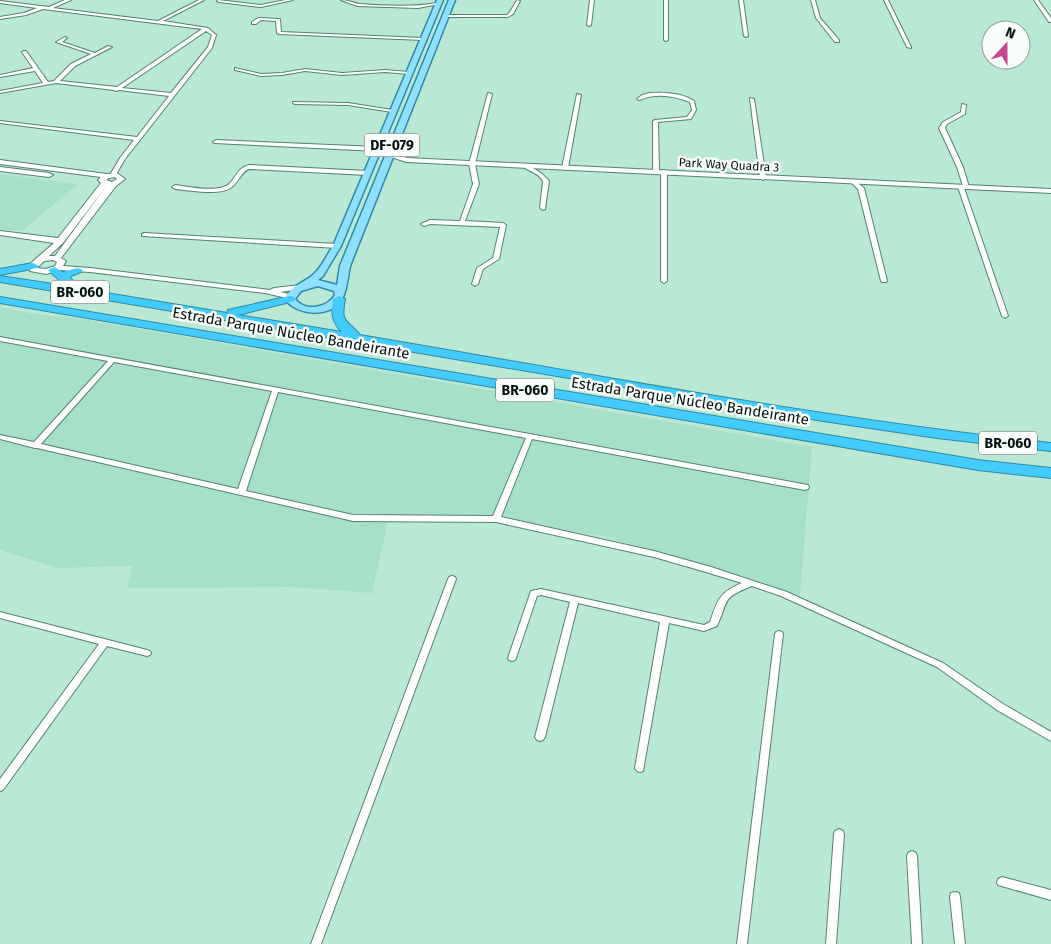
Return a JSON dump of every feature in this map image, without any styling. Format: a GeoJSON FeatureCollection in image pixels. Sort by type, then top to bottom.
{"type":"FeatureCollection","features":[{"type":"Feature","properties":{"kind":"highway"},"geometry":{"type":"LineString","coordinates":[[0,272],[38,262]]}},
{"type":"Feature","properties":{"kind":"highway"},"geometry":{"type":"LineString","coordinates":[[58,265],[64,280],[80,292]]}},
{"type":"Feature","properties":{"kind":"highway"},"geometry":{"type":"LineString","coordinates":[[64,280],[67,274],[77,271]]}},
{"type":"Feature","properties":{"kind":"highway","name":"Estrada Parque Núcleo Bandeirante"},"geometry":{"type":"LineString","coordinates":[[0,279],[207,312],[840,420],[966,439],[1051,447]]}},
{"type":"Feature","properties":{"kind":"highway"},"geometry":{"type":"LineString","coordinates":[[339,295],[336,316],[338,321],[347,331],[362,339]]}},
{"type":"Feature","properties":{"kind":"highway"},"geometry":{"type":"LineString","coordinates":[[207,312],[248,310],[290,298]]}},
{"type":"Feature","properties":{"kind":"highway","name":"Estrada Parque Núcleo Bandeirante"},"geometry":{"type":"LineString","coordinates":[[0,300],[581,400],[978,465],[1051,472]]}},
{"type":"Feature","properties":{"kind":"highway"},"geometry":{"type":"LineString","coordinates":[[132,322],[129,316],[140,305],[160,305]]}},
{"type":"Feature","properties":{"kind":"highway"},"geometry":{"type":"LineString","coordinates":[[581,400],[595,395],[600,386],[585,377]]}},
{"type":"Feature","properties":{"kind":"main road","name":"DF-079"},"geometry":{"type":"LineString","coordinates":[[339,295],[345,266],[388,154],[452,0]]}},
{"type":"Feature","properties":{"kind":"main road","name":"DF-079"},"geometry":{"type":"LineString","coordinates":[[290,298],[294,290],[320,274],[337,246],[439,2]]}},
{"type":"Feature","properties":{"kind":"main road"},"geometry":{"type":"LineString","coordinates":[[404,83],[417,84]]}},
{"type":"Feature","properties":{"kind":"main road"},"geometry":{"type":"LineString","coordinates":[[290,298],[298,307],[314,309],[327,307],[339,295],[330,284],[318,283],[303,286]]}},
{"type":"Feature","properties":{"kind":"street"},"geometry":{"type":"LineString","coordinates":[[47,8],[69,0]]}},
{"type":"Feature","properties":{"kind":"street"},"geometry":{"type":"LineString","coordinates":[[159,22],[202,0]]}},
{"type":"Feature","properties":{"kind":"street"},"geometry":{"type":"LineString","coordinates":[[213,0],[261,6],[291,0]]}},
{"type":"Feature","properties":{"kind":"street"},"geometry":{"type":"LineString","coordinates":[[343,0],[357,5],[418,8],[434,13]]}},
{"type":"Feature","properties":{"kind":"street"},"geometry":{"type":"LineString","coordinates":[[589,25],[592,0]]}},
{"type":"Feature","properties":{"kind":"street"},"geometry":{"type":"LineString","coordinates":[[666,0],[666,40]]}},
{"type":"Feature","properties":{"kind":"street"},"geometry":{"type":"LineString","coordinates":[[741,0],[746,36]]}},
{"type":"Feature","properties":{"kind":"street"},"geometry":{"type":"LineString","coordinates":[[812,0],[813,7],[821,23],[837,41]]}},
{"type":"Feature","properties":{"kind":"street"},"geometry":{"type":"LineString","coordinates":[[886,0],[909,47]]}},
{"type":"Feature","properties":{"kind":"street"},"geometry":{"type":"LineString","coordinates":[[1036,0],[1051,21]]}},
{"type":"Feature","properties":{"kind":"street"},"geometry":{"type":"LineString","coordinates":[[444,16],[508,16],[512,13],[518,1]]}},
{"type":"Feature","properties":{"kind":"street"},"geometry":{"type":"LineString","coordinates":[[0,2],[159,22],[206,30],[214,35],[214,38]]}},
{"type":"Feature","properties":{"kind":"street"},"geometry":{"type":"LineString","coordinates":[[418,8],[439,2]]}},
{"type":"Feature","properties":{"kind":"street"},"geometry":{"type":"LineString","coordinates":[[0,18],[33,12],[41,8]]}},
{"type":"Feature","properties":{"kind":"street"},"geometry":{"type":"LineString","coordinates":[[254,24],[260,19],[278,20],[279,33],[423,39]]}},
{"type":"Feature","properties":{"kind":"street"},"geometry":{"type":"LineString","coordinates":[[116,90],[206,30]]}},
{"type":"Feature","properties":{"kind":"street"},"geometry":{"type":"LineString","coordinates":[[196,35],[214,38]]}},
{"type":"Feature","properties":{"kind":"street"},"geometry":{"type":"LineString","coordinates":[[65,38],[58,42],[95,54]]}},
{"type":"Feature","properties":{"kind":"street"},"geometry":{"type":"LineString","coordinates":[[58,265],[123,158],[214,38]]}},
{"type":"Feature","properties":{"kind":"street"},"geometry":{"type":"LineString","coordinates":[[56,82],[72,65],[110,47]]}},
{"type":"Feature","properties":{"kind":"street"},"geometry":{"type":"LineString","coordinates":[[24,52],[46,82]]}},
{"type":"Feature","properties":{"kind":"street"},"geometry":{"type":"LineString","coordinates":[[0,76],[36,69]]}},
{"type":"Feature","properties":{"kind":"street"},"geometry":{"type":"LineString","coordinates":[[238,69],[261,75],[305,70],[342,74],[385,71],[409,73]]}},
{"type":"Feature","properties":{"kind":"street"},"geometry":{"type":"LineString","coordinates":[[0,92],[46,82],[56,82],[172,95]]}},
{"type":"Feature","properties":{"kind":"street"},"geometry":{"type":"LineString","coordinates":[[462,223],[476,184],[472,164],[490,94]]}},
{"type":"Feature","properties":{"kind":"street"},"geometry":{"type":"LineString","coordinates":[[565,168],[579,95]]}},
{"type":"Feature","properties":{"kind":"street"},"geometry":{"type":"LineString","coordinates":[[639,99],[652,95],[679,97],[692,101],[694,110],[688,118],[655,120],[660,172],[664,281]]}},
{"type":"Feature","properties":{"kind":"street"},"geometry":{"type":"LineString","coordinates":[[752,98],[763,178]]}},
{"type":"Feature","properties":{"kind":"street"},"geometry":{"type":"LineString","coordinates":[[295,103],[348,104],[392,111]]}},
{"type":"Feature","properties":{"kind":"street"},"geometry":{"type":"LineString","coordinates":[[964,105],[963,113],[945,123],[942,128],[960,167],[964,187],[1005,316]]}},
{"type":"Feature","properties":{"kind":"street"},"geometry":{"type":"LineString","coordinates":[[0,122],[139,139]]}},
{"type":"Feature","properties":{"kind":"street"},"geometry":{"type":"LineString","coordinates":[[216,142],[378,149]]}},
{"type":"Feature","properties":{"kind":"street","name":"Park Way Quadra 3"},"geometry":{"type":"LineString","coordinates":[[388,154],[406,160]]}},
{"type":"Feature","properties":{"kind":"street","name":"Park Way Quadra 3"},"geometry":{"type":"LineString","coordinates":[[385,164],[406,160],[854,182],[864,185],[1051,191]]}},
{"type":"Feature","properties":{"kind":"street"},"geometry":{"type":"LineString","coordinates":[[0,162],[60,170],[108,180]]}},
{"type":"Feature","properties":{"kind":"street"},"geometry":{"type":"LineString","coordinates":[[525,166],[540,174],[546,181],[544,208]]}},
{"type":"Feature","properties":{"kind":"street"},"geometry":{"type":"LineString","coordinates":[[175,187],[224,189],[231,185],[239,172],[249,167],[368,173]]}},
{"type":"Feature","properties":{"kind":"street"},"geometry":{"type":"LineString","coordinates":[[0,169],[52,176],[108,180]]}},
{"type":"Feature","properties":{"kind":"street"},"geometry":{"type":"LineString","coordinates":[[52,176],[60,170]]}},
{"type":"Feature","properties":{"kind":"street"},"geometry":{"type":"LineString","coordinates":[[90,270],[77,271],[58,265],[38,272],[33,270],[38,262],[60,241],[108,180]]}},
{"type":"Feature","properties":{"kind":"street"},"geometry":{"type":"LineString","coordinates":[[864,185],[884,281]]}},
{"type":"Feature","properties":{"kind":"street"},"geometry":{"type":"LineString","coordinates":[[424,224],[430,222],[503,225],[496,259],[480,268],[476,284]]}},
{"type":"Feature","properties":{"kind":"street"},"geometry":{"type":"LineString","coordinates":[[0,233],[60,241]]}},
{"type":"Feature","properties":{"kind":"street"},"geometry":{"type":"LineString","coordinates":[[144,235],[337,246]]}},
{"type":"Feature","properties":{"kind":"street"},"geometry":{"type":"LineString","coordinates":[[38,262],[265,291],[290,298]]}},
{"type":"Feature","properties":{"kind":"street"},"geometry":{"type":"LineString","coordinates":[[265,291],[303,286]]}},
{"type":"Feature","properties":{"kind":"street"},"geometry":{"type":"LineString","coordinates":[[0,340],[805,487]]}},
{"type":"Feature","properties":{"kind":"street"},"geometry":{"type":"LineString","coordinates":[[35,446],[112,360]]}},
{"type":"Feature","properties":{"kind":"street"},"geometry":{"type":"LineString","coordinates":[[241,493],[275,391]]}},
{"type":"Feature","properties":{"kind":"street"},"geometry":{"type":"LineString","coordinates":[[496,519],[530,436]]}},
{"type":"Feature","properties":{"kind":"street"},"geometry":{"type":"LineString","coordinates":[[0,437],[353,518],[496,519],[654,554],[784,594],[940,665],[1008,712],[1051,737]]}},
{"type":"Feature","properties":{"kind":"street"},"geometry":{"type":"LineString","coordinates":[[316,944],[452,579]]}},
{"type":"Feature","properties":{"kind":"street"},"geometry":{"type":"LineString","coordinates":[[512,658],[534,593],[541,592],[575,599],[704,628],[714,624],[723,597],[732,590],[752,583]]}},
{"type":"Feature","properties":{"kind":"street"},"geometry":{"type":"LineString","coordinates":[[540,737],[575,599]]}},
{"type":"Feature","properties":{"kind":"street"},"geometry":{"type":"LineString","coordinates":[[0,616],[147,653]]}},
{"type":"Feature","properties":{"kind":"street"},"geometry":{"type":"LineString","coordinates":[[640,768],[665,620]]}},
{"type":"Feature","properties":{"kind":"street"},"geometry":{"type":"LineString","coordinates":[[742,944],[779,634]]}},
{"type":"Feature","properties":{"kind":"street"},"geometry":{"type":"LineString","coordinates":[[0,787],[105,642]]}},
{"type":"Feature","properties":{"kind":"street"},"geometry":{"type":"LineString","coordinates":[[831,944],[840,834]]}},
{"type":"Feature","properties":{"kind":"street"},"geometry":{"type":"LineString","coordinates":[[912,856],[917,944]]}},
{"type":"Feature","properties":{"kind":"street"},"geometry":{"type":"LineString","coordinates":[[1002,882],[1051,896]]}},
{"type":"Feature","properties":{"kind":"street"},"geometry":{"type":"LineString","coordinates":[[955,897],[960,944]]}},
{"type":"Feature","properties":{"kind":"shaded area"},"geometry":{"type":"Polygon","coordinates":[[[0,174],[78,184],[22,231],[0,229],[0,174]]]}},
{"type":"Feature","properties":{"kind":"shaded area"},"geometry":{"type":"Polygon","coordinates":[[[0,307],[35,314],[83,319],[812,447],[800,596],[712,567],[602,536],[497,518],[389,517],[372,593],[290,587],[127,588],[132,566],[58,568],[0,550],[0,307]]]}}]}
